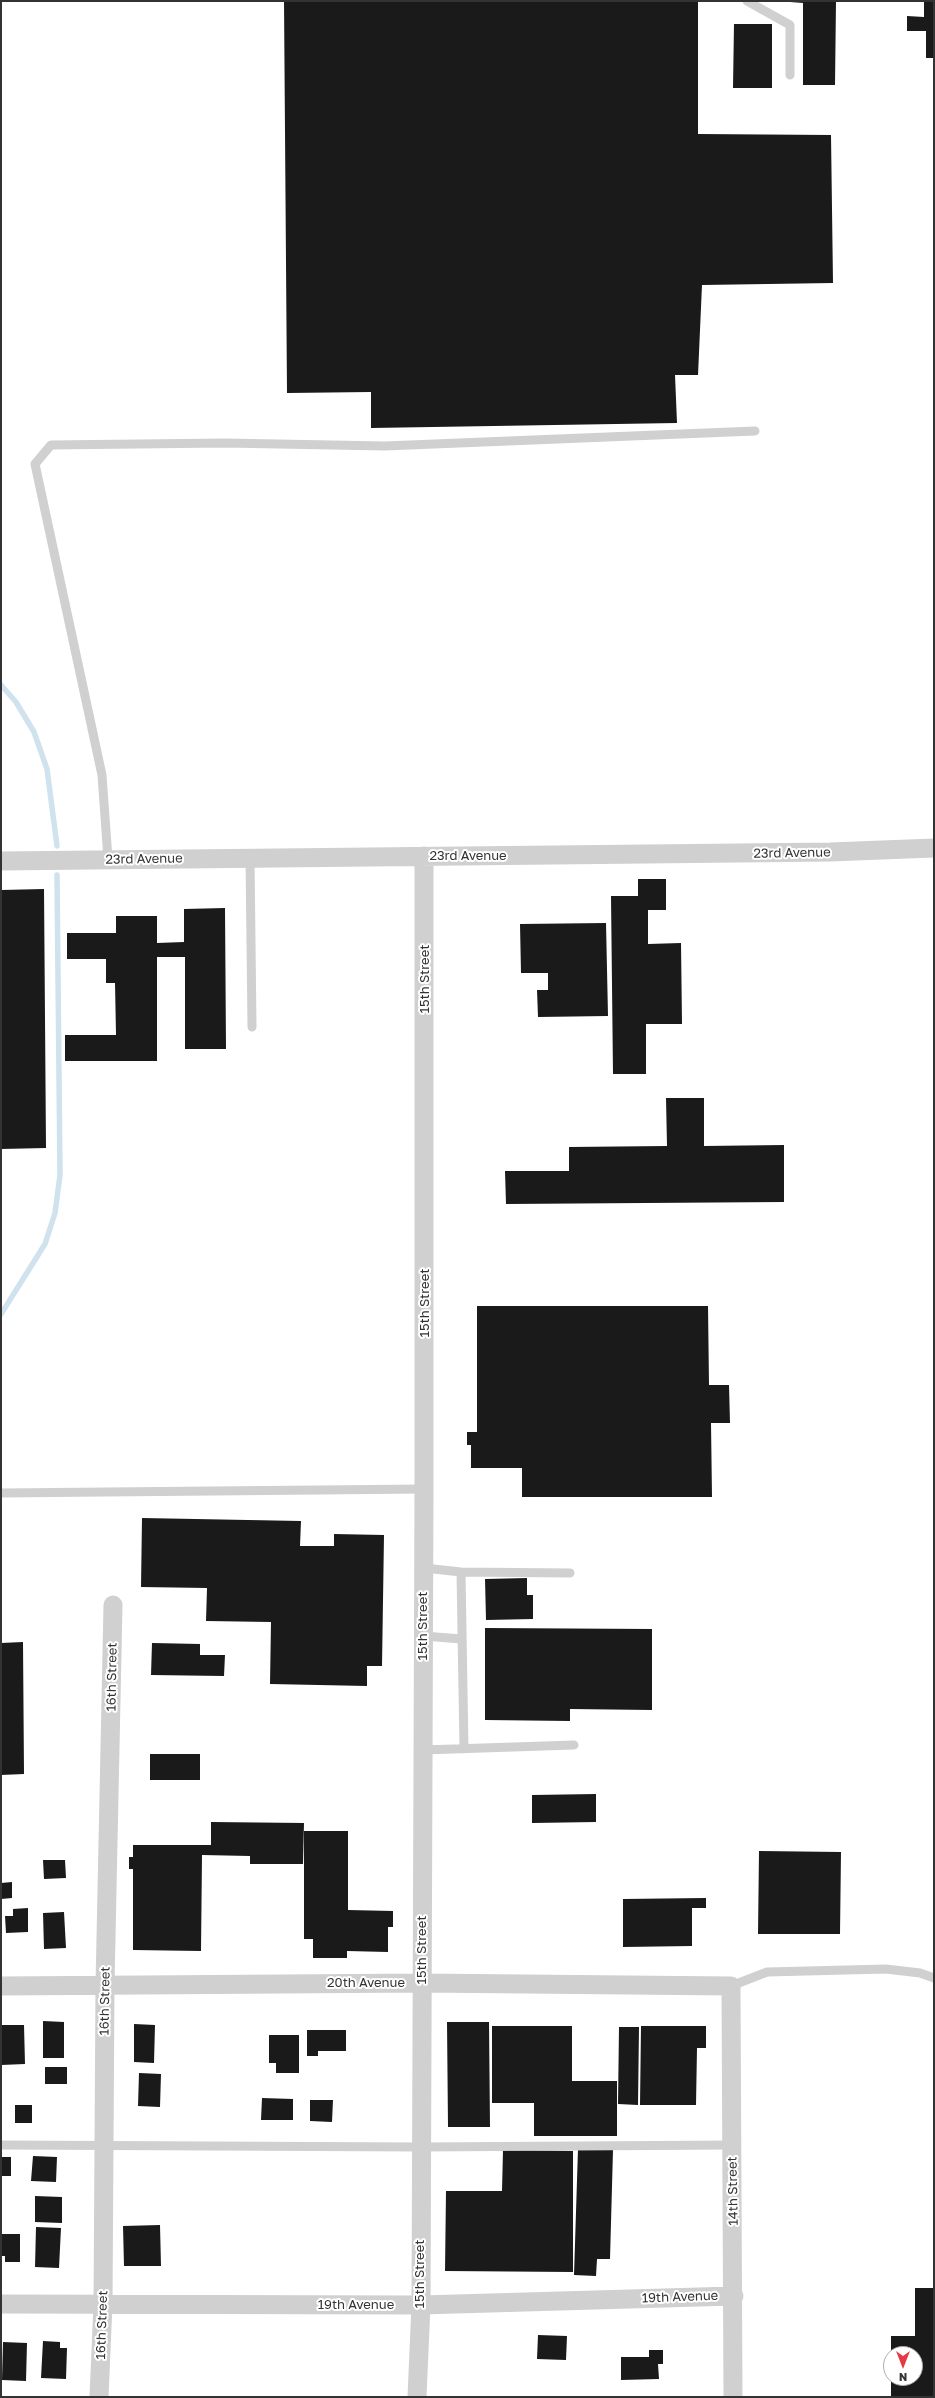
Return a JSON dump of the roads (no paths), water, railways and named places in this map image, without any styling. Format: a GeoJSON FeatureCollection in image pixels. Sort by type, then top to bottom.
{"type":"FeatureCollection","features":[{"type":"Feature","properties":{"kind":"street","name":"23rd Avenue"},"geometry":{"type":"LineString","coordinates":[[1,861],[830,852],[934,848]]}},
{"type":"Feature","properties":{"kind":"street","name":"15th Street"},"geometry":{"type":"LineString","coordinates":[[417,2397],[421,2305],[420,2147],[424,1568],[424,856]]}},
{"type":"Feature","properties":{"kind":"street","name":"16th Street"},"geometry":{"type":"LineString","coordinates":[[99,2397],[103,2304],[105,1985],[113,1605]]}},
{"type":"Feature","properties":{"kind":"street","name":"20th Avenue"},"geometry":{"type":"LineString","coordinates":[[1,1986],[422,1983],[731,1986]]}},
{"type":"Feature","properties":{"kind":"street","name":"14th Street"},"geometry":{"type":"LineString","coordinates":[[731,1986],[734,2296],[733,2397]]}},
{"type":"Feature","properties":{"kind":"street","name":"19th Avenue"},"geometry":{"type":"LineString","coordinates":[[1,2304],[421,2305],[734,2296]]}},
{"type":"Feature","properties":{"kind":"lane"},"geometry":{"type":"LineString","coordinates":[[747,1],[784,20],[790,25],[790,75]]}},
{"type":"Feature","properties":{"kind":"lane"},"geometry":{"type":"LineString","coordinates":[[108,859],[102,775],[34,464],[51,446],[225,443],[386,446],[756,432]]}},
{"type":"Feature","properties":{"kind":"lane"},"geometry":{"type":"LineString","coordinates":[[250,858],[252,1028]]}},
{"type":"Feature","properties":{"kind":"lane"},"geometry":{"type":"LineString","coordinates":[[1,1493],[424,1489]]}},
{"type":"Feature","properties":{"kind":"lane"},"geometry":{"type":"LineString","coordinates":[[424,1568],[461,1572],[570,1573]]}},
{"type":"Feature","properties":{"kind":"lane"},"geometry":{"type":"LineString","coordinates":[[461,1572],[464,1749]]}},
{"type":"Feature","properties":{"kind":"lane"},"geometry":{"type":"LineString","coordinates":[[423,1636],[462,1639]]}},
{"type":"Feature","properties":{"kind":"lane"},"geometry":{"type":"LineString","coordinates":[[422,1750],[574,1745]]}},
{"type":"Feature","properties":{"kind":"lane"},"geometry":{"type":"LineString","coordinates":[[731,1986],[767,1972],[886,1970],[920,1973],[934,1978]]}},
{"type":"Feature","properties":{"kind":"lane"},"geometry":{"type":"LineString","coordinates":[[1,2145],[103,2144],[420,2147],[733,2145]]}},
{"type":"Feature","properties":{"kind":"waterway"},"geometry":{"type":"LineString","coordinates":[[1,685],[16,702],[34,732],[47,769],[57,846]]}},
{"type":"Feature","properties":{"kind":"waterway"},"geometry":{"type":"LineString","coordinates":[[1,1314],[45,1244],[55,1213],[60,1175],[57,875]]}}]}
